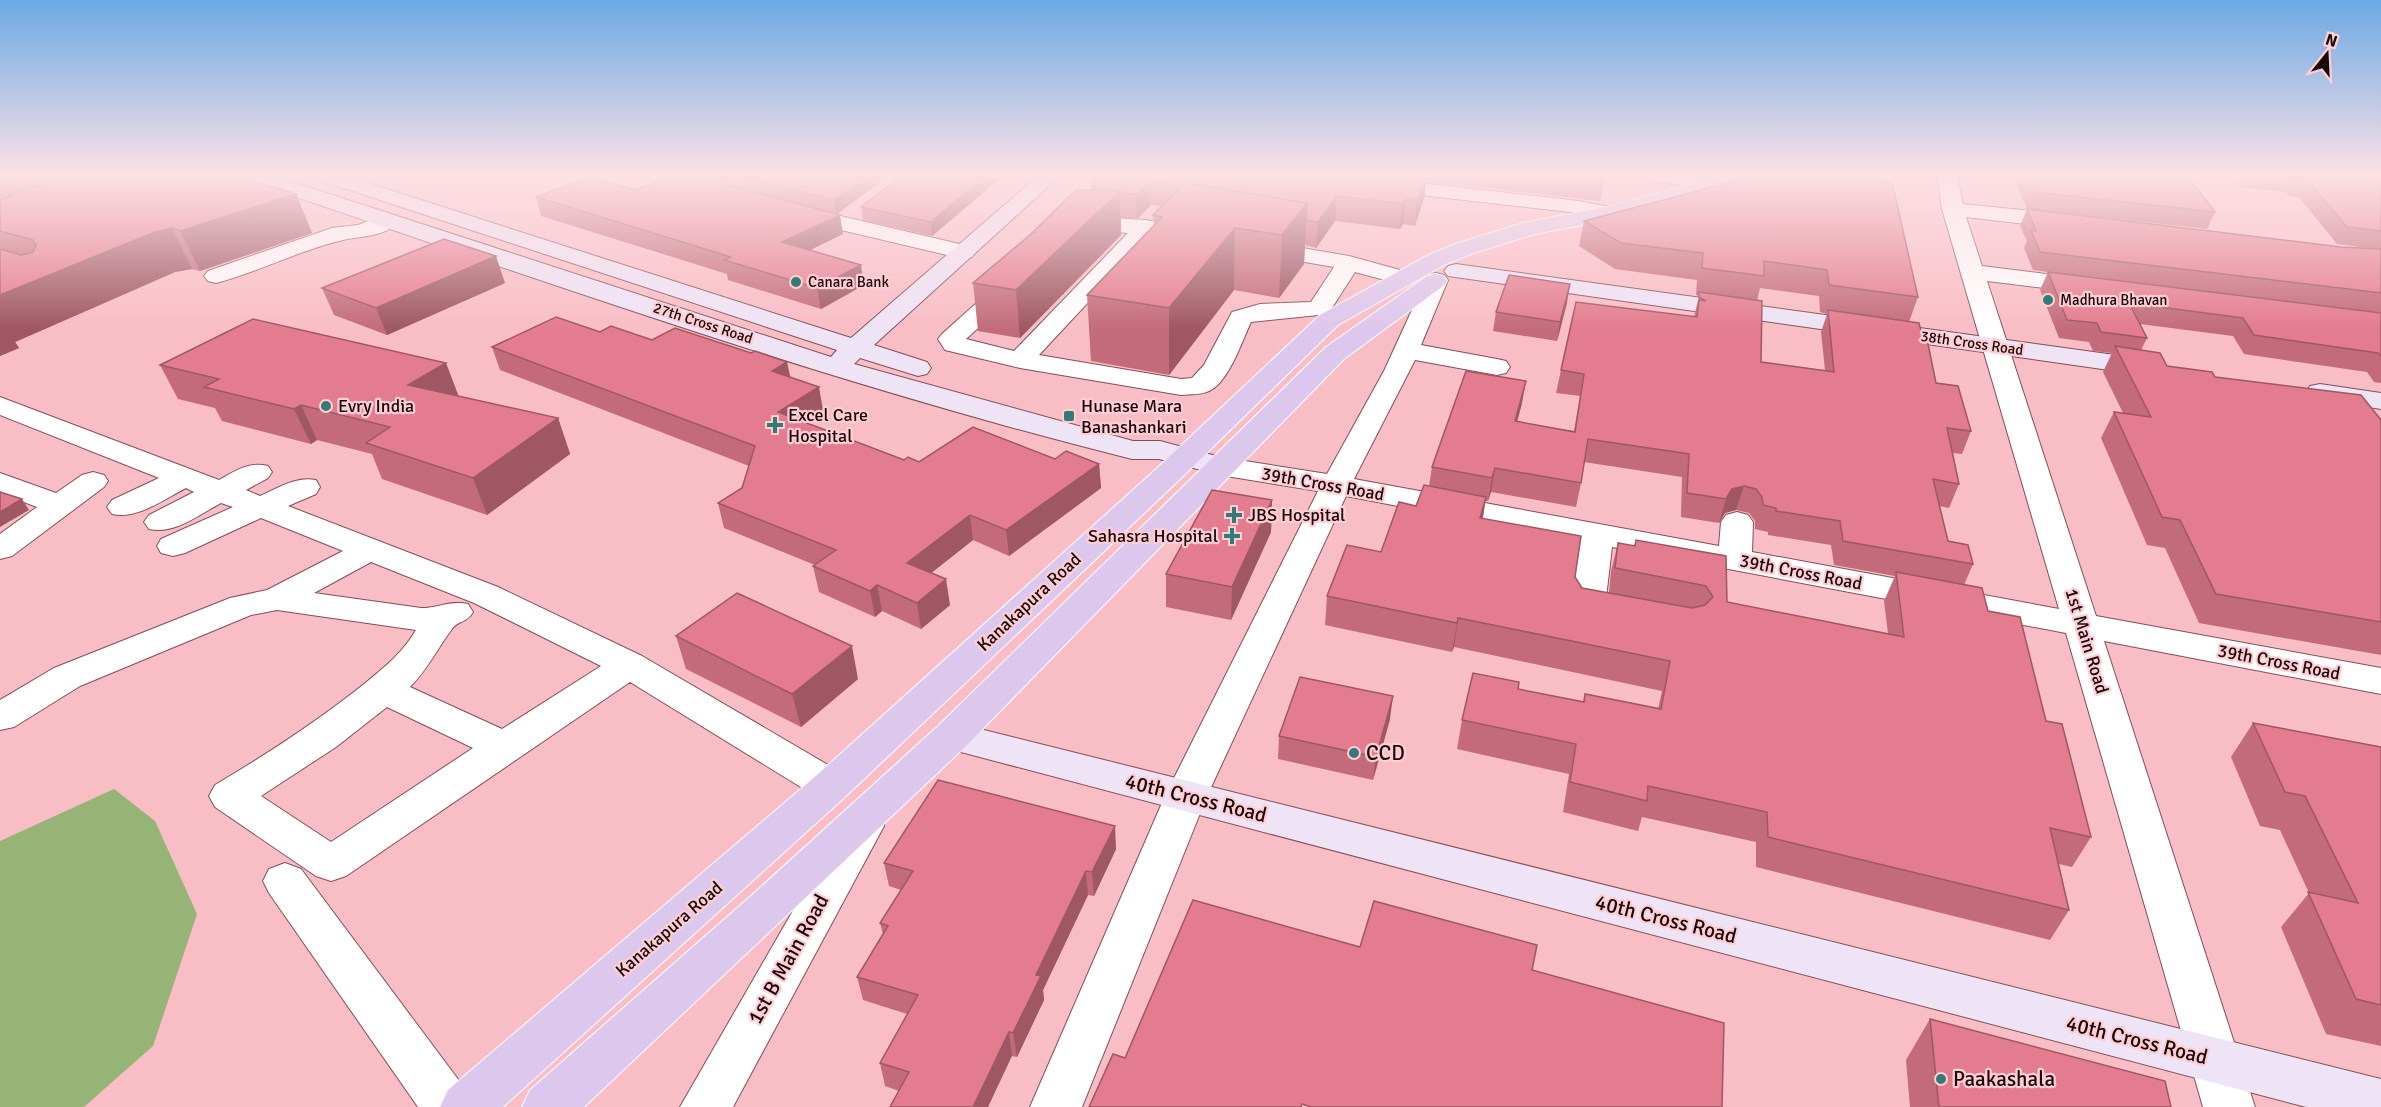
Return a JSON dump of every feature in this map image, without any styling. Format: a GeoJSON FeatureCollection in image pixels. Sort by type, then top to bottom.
{"type":"FeatureCollection","features":[{"type":"Feature","properties":{"kind":"main road","name":"27th Cross Road"},"geometry":{"type":"LineString","coordinates":[[407,227],[837,354]]}},
{"type":"Feature","properties":{"kind":"main road","name":"27th Cross Road"},"geometry":{"type":"LineString","coordinates":[[471,227],[837,354],[1132,450],[1189,458]]}},
{"type":"Feature","properties":{"kind":"main road"},"geometry":{"type":"LineString","coordinates":[[955,250],[978,227]]}},
{"type":"Feature","properties":{"kind":"main road"},"geometry":{"type":"LineString","coordinates":[[837,354],[955,250],[985,227]]}},
{"type":"Feature","properties":{"kind":"main road","name":"Kanakapura Road"},"geometry":{"type":"LineString","coordinates":[[466,1107],[831,786],[1189,458],[1329,320],[1438,259],[1496,238],[1538,227]]}},
{"type":"Feature","properties":{"kind":"main road","name":"Kanakapura Road"},"geometry":{"type":"LineString","coordinates":[[548,1107],[952,736],[1189,458],[1446,276],[1502,253],[1589,227]]}},
{"type":"Feature","properties":{"kind":"main road","name":"38th Cross Road"},"geometry":{"type":"LineString","coordinates":[[1446,276],[1995,346],[2171,371]]}},
{"type":"Feature","properties":{"kind":"main road"},"geometry":{"type":"LineString","coordinates":[[2299,389],[2381,401]]}},
{"type":"Feature","properties":{"kind":"main road","name":"40th Cross Road"},"geometry":{"type":"LineString","coordinates":[[952,736],[2381,1103]]}},
{"type":"Feature","properties":{"kind":"street"},"geometry":{"type":"LineString","coordinates":[[323,227],[340,233]]}},
{"type":"Feature","properties":{"kind":"street"},"geometry":{"type":"LineString","coordinates":[[216,276],[340,233],[362,231],[369,227]]}},
{"type":"Feature","properties":{"kind":"street"},"geometry":{"type":"LineString","coordinates":[[853,227],[955,250]]}},
{"type":"Feature","properties":{"kind":"street"},"geometry":{"type":"LineString","coordinates":[[1062,234],[1068,227]]}},
{"type":"Feature","properties":{"kind":"street"},"geometry":{"type":"LineString","coordinates":[[1142,227],[1218,240]]}},
{"type":"Feature","properties":{"kind":"street"},"geometry":{"type":"LineString","coordinates":[[1020,360],[1146,227]]}},
{"type":"Feature","properties":{"kind":"street","name":"1st Main Road"},"geometry":{"type":"LineString","coordinates":[[1959,227],[2229,1107]]}},
{"type":"Feature","properties":{"kind":"street"},"geometry":{"type":"LineString","coordinates":[[1241,244],[1349,263],[1403,278]]}},
{"type":"Feature","properties":{"kind":"street"},"geometry":{"type":"LineString","coordinates":[[1025,273],[951,339],[954,344],[1020,360],[1181,387],[1201,385],[1209,378],[1224,353],[1230,334],[1241,317],[1260,312],[1318,309],[1349,263]]}},
{"type":"Feature","properties":{"kind":"street"},"geometry":{"type":"LineString","coordinates":[[1972,272],[2112,289]]}},
{"type":"Feature","properties":{"kind":"street"},"geometry":{"type":"LineString","coordinates":[[1056,1107],[1186,796],[1336,485],[1446,276]]}},
{"type":"Feature","properties":{"kind":"street"},"geometry":{"type":"LineString","coordinates":[[1406,350],[1497,367]]}},
{"type":"Feature","properties":{"kind":"street"},"geometry":{"type":"LineString","coordinates":[[0,405],[486,596],[629,665],[831,786]]}},
{"type":"Feature","properties":{"kind":"street","name":"39th Cross Road"},"geometry":{"type":"LineString","coordinates":[[1189,458],[2381,681]]}},
{"type":"Feature","properties":{"kind":"street"},"geometry":{"type":"LineString","coordinates":[[257,472],[218,492],[167,534],[258,507],[304,487]]}},
{"type":"Feature","properties":{"kind":"street"},"geometry":{"type":"LineString","coordinates":[[123,507],[183,478]]}},
{"type":"Feature","properties":{"kind":"street"},"geometry":{"type":"LineString","coordinates":[[0,549],[93,481]]}},
{"type":"Feature","properties":{"kind":"street"},"geometry":{"type":"LineString","coordinates":[[0,482],[59,505]]}},
{"type":"Feature","properties":{"kind":"street"},"geometry":{"type":"LineString","coordinates":[[1735,560],[1737,522]]}},
{"type":"Feature","properties":{"kind":"street"},"geometry":{"type":"LineString","coordinates":[[1598,534],[1588,606],[1641,616]]}},
{"type":"Feature","properties":{"kind":"street"},"geometry":{"type":"LineString","coordinates":[[0,717],[67,677],[242,606],[277,599],[369,550]]}},
{"type":"Feature","properties":{"kind":"street"},"geometry":{"type":"LineString","coordinates":[[277,599],[421,619],[439,619],[486,596]]}},
{"type":"Feature","properties":{"kind":"street"},"geometry":{"type":"LineString","coordinates":[[439,619],[423,649],[407,669],[298,754],[230,796],[331,864],[504,746],[629,665]]}},
{"type":"Feature","properties":{"kind":"street"},"geometry":{"type":"LineString","coordinates":[[0,697],[42,677],[67,677]]}},
{"type":"Feature","properties":{"kind":"street"},"geometry":{"type":"LineString","coordinates":[[382,689],[504,746]]}},
{"type":"Feature","properties":{"kind":"street","name":"1st B Main Road"},"geometry":{"type":"LineString","coordinates":[[706,1107],[871,811]]}},
{"type":"Feature","properties":{"kind":"street"},"geometry":{"type":"LineString","coordinates":[[285,881],[447,1107]]}},
{"type":"Feature","properties":{"kind":"green space"},"geometry":{"type":"Polygon","coordinates":[[[114,789],[155,821],[197,914],[153,1046],[84,1107],[0,1107],[0,841],[114,789]]]}},
{"type":"Feature","properties":{"kind":"building"},"geometry":{"type":"Polygon","coordinates":[[[0,227],[194,227],[180,231],[172,228],[155,232],[0,295],[0,249],[21,255],[33,252],[36,245],[33,240],[0,231],[0,227]]]}},
{"type":"Feature","properties":{"kind":"building"},"geometry":{"type":"Polygon","coordinates":[[[632,227],[815,227],[782,242],[861,265],[817,288],[724,260],[731,257],[632,227]]]}},
{"type":"Feature","properties":{"kind":"building"},"geometry":{"type":"Polygon","coordinates":[[[1039,227],[1083,227],[1016,290],[973,283],[1039,227]]]}},
{"type":"Feature","properties":{"kind":"building"},"geometry":{"type":"Polygon","coordinates":[[[1153,227],[1289,227],[1282,235],[1235,228],[1169,308],[1087,295],[1153,227]]]}},
{"type":"Feature","properties":{"kind":"building"},"geometry":{"type":"Polygon","coordinates":[[[1594,227],[1902,227],[1918,297],[1829,285],[1827,270],[1764,261],[1764,276],[1702,268],[1703,253],[1621,243],[1594,227]]]}},
{"type":"Feature","properties":{"kind":"building"},"geometry":{"type":"Polygon","coordinates":[[[2034,227],[2173,227],[2341,247],[2381,249],[2381,293],[2040,252],[2031,231],[2036,231],[2034,227]]]}},
{"type":"Feature","properties":{"kind":"building"},"geometry":{"type":"Polygon","coordinates":[[[2347,227],[2381,227],[2381,231],[2347,227]]]}},
{"type":"Feature","properties":{"kind":"building"},"geometry":{"type":"Polygon","coordinates":[[[444,239],[496,256],[376,308],[322,288],[444,239]]]}},
{"type":"Feature","properties":{"kind":"building"},"geometry":{"type":"Polygon","coordinates":[[[2048,272],[2381,313],[2381,356],[2378,353],[2254,335],[2243,318],[2129,303],[2147,338],[2101,332],[2097,323],[2067,320],[2048,272]]]}},
{"type":"Feature","properties":{"kind":"building"},"geometry":{"type":"Polygon","coordinates":[[[1509,275],[1570,284],[1560,322],[1496,312],[1509,275]]]}},
{"type":"Feature","properties":{"kind":"building"},"geometry":{"type":"Polygon","coordinates":[[[1699,292],[1762,301],[1761,362],[1834,372],[1828,310],[1919,323],[1923,339],[1927,339],[1936,383],[1958,386],[1971,431],[1947,428],[1959,484],[1933,479],[1948,541],[1968,545],[1973,564],[1843,541],[1840,521],[1776,511],[1776,508],[1763,505],[1762,497],[1756,489],[1744,486],[1732,489],[1726,499],[1687,493],[1689,454],[1588,439],[1581,483],[1495,468],[1492,478],[1432,467],[1466,371],[1526,381],[1515,421],[1575,432],[1584,374],[1561,370],[1576,302],[1697,317],[1699,300],[1706,301],[1699,297],[1699,292]]]}},
{"type":"Feature","properties":{"kind":"building"},"geometry":{"type":"Polygon","coordinates":[[[556,317],[600,332],[611,326],[652,340],[675,328],[751,353],[755,351],[787,362],[772,371],[819,387],[778,412],[904,460],[908,457],[919,462],[973,427],[1055,459],[1066,451],[1099,464],[1006,530],[970,515],[907,563],[946,579],[917,603],[877,585],[870,591],[813,566],[836,550],[718,503],[742,488],[755,446],[492,347],[556,317]]]}},
{"type":"Feature","properties":{"kind":"building"},"geometry":{"type":"Polygon","coordinates":[[[253,319],[446,363],[408,385],[558,418],[473,478],[366,443],[390,427],[301,405],[294,409],[204,387],[219,379],[160,365],[253,319]]]}},
{"type":"Feature","properties":{"kind":"building"},"geometry":{"type":"Polygon","coordinates":[[[2115,346],[2160,353],[2167,366],[2212,372],[2215,377],[2361,395],[2381,420],[2381,622],[2216,594],[2180,520],[2162,517],[2114,412],[2151,417],[2115,346]]]}},
{"type":"Feature","properties":{"kind":"building"},"geometry":{"type":"Polygon","coordinates":[[[1424,485],[1486,497],[1480,518],[1581,536],[1575,577],[1582,588],[1692,608],[1705,605],[1713,597],[1706,586],[1615,568],[1618,543],[1635,546],[1636,540],[1726,556],[1727,602],[1904,637],[1896,572],[1982,588],[1988,611],[2020,617],[2046,721],[2062,724],[2091,837],[2050,828],[2069,910],[1768,837],[1767,812],[1648,786],[1647,801],[1570,782],[1576,744],[1462,720],[1473,673],[1519,682],[1518,689],[1584,702],[1585,694],[1661,709],[1670,661],[1458,618],[1457,623],[1327,596],[1347,545],[1381,552],[1399,502],[1416,506],[1424,485]]]}},
{"type":"Feature","properties":{"kind":"building"},"geometry":{"type":"Polygon","coordinates":[[[1212,490],[1272,500],[1232,587],[1166,574],[1212,490]]]}},
{"type":"Feature","properties":{"kind":"building"},"geometry":{"type":"Polygon","coordinates":[[[0,492],[22,499],[0,512],[0,492]]]}},
{"type":"Feature","properties":{"kind":"building"},"geometry":{"type":"Polygon","coordinates":[[[737,593],[852,646],[792,694],[676,636],[737,593]]]}},
{"type":"Feature","properties":{"kind":"building"},"geometry":{"type":"Polygon","coordinates":[[[1300,677],[1393,696],[1376,757],[1279,736],[1300,677]]]}},
{"type":"Feature","properties":{"kind":"building"},"geometry":{"type":"Polygon","coordinates":[[[2253,723],[2381,747],[2381,1005],[2356,999],[2308,892],[2358,903],[2305,796],[2285,792],[2253,723]]]}},
{"type":"Feature","properties":{"kind":"building"},"geometry":{"type":"Polygon","coordinates":[[[938,780],[1115,826],[1092,872],[1086,871],[1036,975],[1041,976],[1013,1033],[1009,1032],[973,1107],[890,1107],[909,1072],[880,1063],[918,995],[857,977],[888,926],[880,923],[913,871],[884,863],[938,780]]]}},
{"type":"Feature","properties":{"kind":"building"},"geometry":{"type":"Polygon","coordinates":[[[1193,900],[1360,947],[1374,901],[1537,945],[1532,970],[1724,1023],[1722,1107],[1311,1107],[1302,1104],[1301,1107],[1089,1107],[1113,1054],[1125,1058],[1193,900]]]}},
{"type":"Feature","properties":{"kind":"building"},"geometry":{"type":"Polygon","coordinates":[[[1930,1019],[2165,1081],[2171,1107],[1939,1107],[1930,1019]]]}},
{"type":"Feature","properties":{"kind":"place","name":"Canara Bank"},"geometry":{"type":"Point","coordinates":[796,282]}},
{"type":"Feature","properties":{"kind":"place","name":"Madhura Bhavan"},"geometry":{"type":"Point","coordinates":[2048,300]}},
{"type":"Feature","properties":{"kind":"place","name":"Evry India"},"geometry":{"type":"Point","coordinates":[326,406]}},
{"type":"Feature","properties":{"kind":"place","name":"Hunase Mara Banashankari"},"geometry":{"type":"Point","coordinates":[1069,416]}},
{"type":"Feature","properties":{"kind":"place","name":"Excel Care Hospital"},"geometry":{"type":"Point","coordinates":[775,425]}},
{"type":"Feature","properties":{"kind":"place","name":"JBS Hospital"},"geometry":{"type":"Point","coordinates":[1234,515]}},
{"type":"Feature","properties":{"kind":"place","name":"Sahasra Hospital"},"geometry":{"type":"Point","coordinates":[1232,536]}},
{"type":"Feature","properties":{"kind":"place","name":"CCD"},"geometry":{"type":"Point","coordinates":[1354,753]}},
{"type":"Feature","properties":{"kind":"place","name":"Paakashala"},"geometry":{"type":"Point","coordinates":[1941,1079]}}]}
